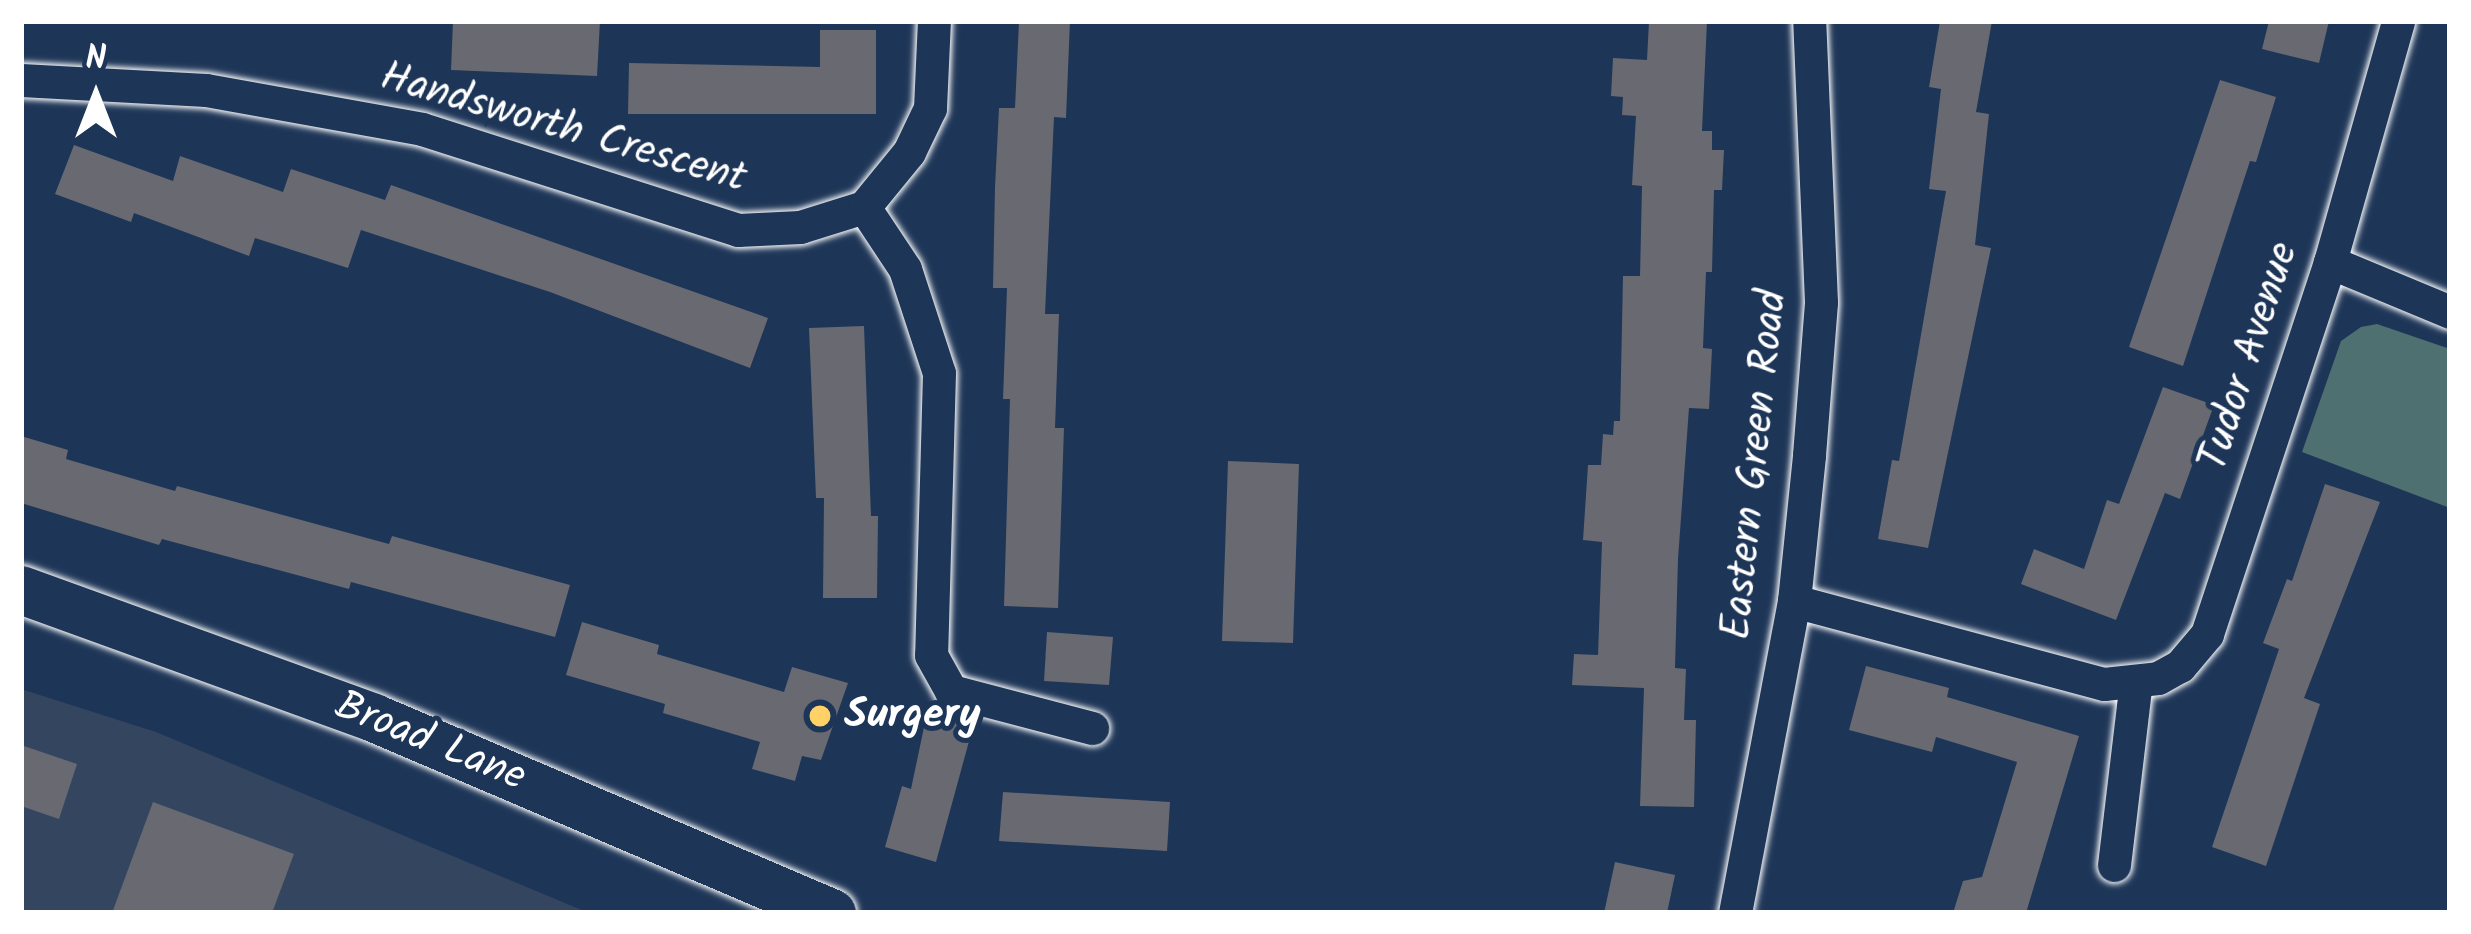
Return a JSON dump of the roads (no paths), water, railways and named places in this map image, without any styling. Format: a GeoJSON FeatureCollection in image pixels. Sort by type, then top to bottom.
{"type":"FeatureCollection","features":[{"type":"Feature","properties":{"kind":"street"},"geometry":{"type":"LineString","coordinates":[[934,21],[930,108],[909,152],[863,207],[905,269],[939,373],[931,655],[951,691],[1092,728]]}},
{"type":"Feature","properties":{"kind":"street","name":"Eastern Green Road"},"geometry":{"type":"LineString","coordinates":[[1735,913],[1794,601],[1821,302],[1809,21]]}},
{"type":"Feature","properties":{"kind":"street","name":"Tudor Avenue"},"geometry":{"type":"LineString","coordinates":[[1794,601],[2104,684],[2158,678],[2180,666],[2207,634],[2330,262],[2398,21]]}},
{"type":"Feature","properties":{"kind":"street","name":"Handsworth Crescent"},"geometry":{"type":"LineString","coordinates":[[21,80],[206,90],[422,129],[738,230],[800,227],[863,207]]}},
{"type":"Feature","properties":{"kind":"street"},"geometry":{"type":"LineString","coordinates":[[2330,262],[2450,312]]}},
{"type":"Feature","properties":{"kind":"street","name":"Broad Lane"},"geometry":{"type":"LineString","coordinates":[[21,590],[374,718],[832,913]]}},
{"type":"Feature","properties":{"kind":"street"},"geometry":{"type":"LineString","coordinates":[[2114,865],[2136,681]]}},
{"type":"Feature","properties":{"kind":"place","name":"Surgery"},"geometry":{"type":"Point","coordinates":[820,716]}}]}
